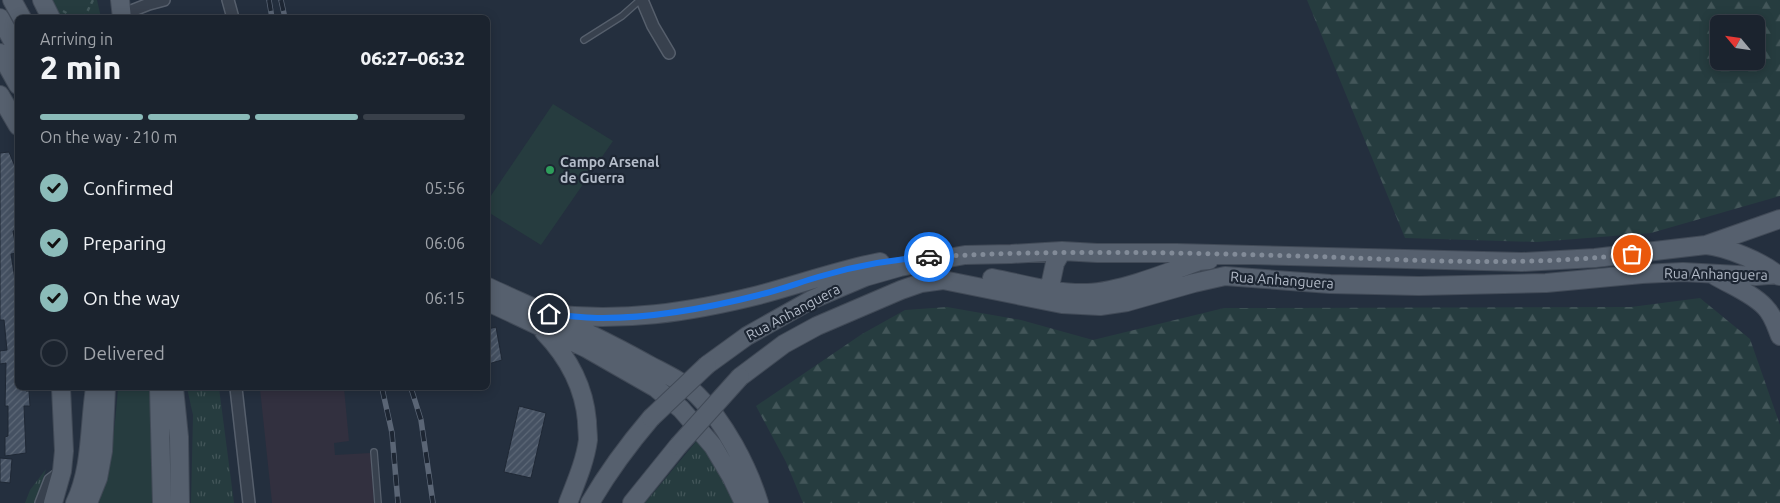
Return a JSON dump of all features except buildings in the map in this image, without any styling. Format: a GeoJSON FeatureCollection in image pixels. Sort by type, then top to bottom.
{"type":"FeatureCollection","features":[{"type":"Feature","properties":{"kind":"main road"},"geometry":{"type":"LineString","coordinates":[[12,0],[20,15]]}},
{"type":"Feature","properties":{"kind":"main road"},"geometry":{"type":"LineString","coordinates":[[42,0],[49,15]]}},
{"type":"Feature","properties":{"kind":"main road"},"geometry":{"type":"LineString","coordinates":[[0,18],[15,46]]}},
{"type":"Feature","properties":{"kind":"main road"},"geometry":{"type":"LineString","coordinates":[[0,53],[15,80]]}},
{"type":"Feature","properties":{"kind":"main road"},"geometry":{"type":"LineString","coordinates":[[0,95],[15,121]]}},
{"type":"Feature","properties":{"kind":"main road","name":"Rua Anhanguera"},"geometry":{"type":"LineString","coordinates":[[590,503],[630,442],[651,418],[707,364],[747,336],[818,297],[865,277],[900,267],[965,255],[1062,251],[1096,253],[1176,252],[1257,256],[1522,262],[1595,258],[1706,245],[1780,219]]}},
{"type":"Feature","properties":{"kind":"main road"},"geometry":{"type":"LineString","coordinates":[[1706,245],[1720,246],[1728,249],[1779,276]]}},
{"type":"Feature","properties":{"kind":"main road"},"geometry":{"type":"LineString","coordinates":[[1049,291],[1055,263],[1062,251]]}},
{"type":"Feature","properties":{"kind":"main road"},"geometry":{"type":"LineString","coordinates":[[543,319],[603,318],[669,313],[762,294],[818,277],[872,264],[894,260],[965,255]]}},
{"type":"Feature","properties":{"kind":"main road"},"geometry":{"type":"LineString","coordinates":[[933,260],[948,271],[979,275],[1049,291],[1074,293],[1106,291],[1198,261],[1257,256]]}},
{"type":"Feature","properties":{"kind":"main road","name":"Rua Anhanguera"},"geometry":{"type":"LineString","coordinates":[[632,503],[678,446],[740,377],[763,358],[805,333],[881,298],[921,283],[943,280],[1080,306],[1113,305],[1225,276],[1330,284],[1429,286],[1546,283],[1675,272],[1779,276]]}},
{"type":"Feature","properties":{"kind":"main road"},"geometry":{"type":"LineString","coordinates":[[1711,273],[1765,307],[1772,316],[1780,336]]}},
{"type":"Feature","properties":{"kind":"main road"},"geometry":{"type":"LineString","coordinates":[[490,288],[521,310]]}},
{"type":"Feature","properties":{"kind":"main road"},"geometry":{"type":"LineString","coordinates":[[1049,291],[1062,304]]}},
{"type":"Feature","properties":{"kind":"main road"},"geometry":{"type":"LineString","coordinates":[[490,302],[521,310],[632,355],[696,394],[727,434],[756,491],[760,503]]}},
{"type":"Feature","properties":{"kind":"main road"},"geometry":{"type":"LineString","coordinates":[[543,319],[572,369],[581,390],[586,411],[588,439],[582,466],[568,503]]}},
{"type":"Feature","properties":{"kind":"main road"},"geometry":{"type":"LineString","coordinates":[[543,319],[586,348],[656,388],[680,409],[713,446],[744,503]]}},
{"type":"Feature","properties":{"kind":"main road"},"geometry":{"type":"LineString","coordinates":[[53,503],[62,471],[64,451],[60,390]]}},
{"type":"Feature","properties":{"kind":"main road"},"geometry":{"type":"LineString","coordinates":[[75,503],[80,491],[87,460],[95,390]]}},
{"type":"Feature","properties":{"kind":"main road"},"geometry":{"type":"LineString","coordinates":[[88,503],[98,478],[103,451],[106,390]]}},
{"type":"Feature","properties":{"kind":"main road"},"geometry":{"type":"LineString","coordinates":[[159,390],[162,503]]}},
{"type":"Feature","properties":{"kind":"main road"},"geometry":{"type":"LineString","coordinates":[[174,390],[179,437],[180,503]]}},
{"type":"Feature","properties":{"kind":"street"},"geometry":{"type":"LineString","coordinates":[[121,11],[164,0]]}},
{"type":"Feature","properties":{"kind":"street"},"geometry":{"type":"LineString","coordinates":[[228,0],[232,15]]}},
{"type":"Feature","properties":{"kind":"street"},"geometry":{"type":"LineString","coordinates":[[641,0],[652,26],[669,54]]}},
{"type":"Feature","properties":{"kind":"street"},"geometry":{"type":"LineString","coordinates":[[236,390],[249,503]]}},
{"type":"Feature","properties":{"kind":"street"},"geometry":{"type":"LineString","coordinates":[[41,503],[50,480],[62,471]]}},
{"type":"Feature","properties":{"kind":"lane"},"geometry":{"type":"LineString","coordinates":[[584,40],[622,16],[641,0]]}},
{"type":"Feature","properties":{"kind":"lane"},"geometry":{"type":"LineString","coordinates":[[374,452],[378,503]]}},
{"type":"Feature","properties":{"kind":"path"},"geometry":{"type":"LineString","coordinates":[[86,15],[93,0]]}},
{"type":"Feature","properties":{"kind":"shaded area"},"geometry":{"type":"Polygon","coordinates":[[[260,390],[344,390],[349,441],[334,443],[335,455],[371,453],[374,503],[272,503],[260,390]]]}},
{"type":"Feature","properties":{"kind":"green space"},"geometry":{"type":"Polygon","coordinates":[[[52,0],[97,0],[101,15],[59,15],[52,0]]]}},
{"type":"Feature","properties":{"kind":"green space"},"geometry":{"type":"Polygon","coordinates":[[[1307,0],[1780,0],[1780,196],[1651,233],[1537,242],[1405,238],[1307,0]]]}},
{"type":"Feature","properties":{"kind":"green space","name":"Campo Arsenal de Guerra"},"geometry":{"type":"Polygon","coordinates":[[[553,104],[613,141],[541,245],[490,213],[490,197],[553,104]]]}},
{"type":"Feature","properties":{"kind":"green space"},"geometry":{"type":"Polygon","coordinates":[[[1700,298],[1750,339],[1780,425],[1780,503],[803,503],[786,462],[756,406],[862,334],[905,310],[947,307],[1021,320],[1093,340],[1224,308],[1631,307],[1700,298]]]}},
{"type":"Feature","properties":{"kind":"green space"},"geometry":{"type":"Polygon","coordinates":[[[118,390],[153,390],[156,503],[99,503],[107,474],[118,390]]]}},
{"type":"Feature","properties":{"kind":"green space"},"geometry":{"type":"Polygon","coordinates":[[[187,390],[219,390],[234,503],[191,503],[193,415],[187,390]]]}},
{"type":"Feature","properties":{"kind":"green space"},"geometry":{"type":"Polygon","coordinates":[[[699,438],[738,503],[645,503],[699,438]]]}},
{"type":"Feature","properties":{"kind":"green space"},"geometry":{"type":"Polygon","coordinates":[[[46,469],[36,503],[25,503],[30,490],[46,469]]]}},
{"type":"Feature","properties":{"kind":"railway"},"geometry":{"type":"LineString","coordinates":[[269,0],[272,15]]}},
{"type":"Feature","properties":{"kind":"railway"},"geometry":{"type":"LineString","coordinates":[[281,0],[284,15]]}},
{"type":"Feature","properties":{"kind":"railway"},"geometry":{"type":"LineString","coordinates":[[382,390],[392,433],[398,503]]}},
{"type":"Feature","properties":{"kind":"railway"},"geometry":{"type":"LineString","coordinates":[[412,390],[421,420],[433,503]]}},
{"type":"Feature","properties":{"kind":"way so far"},"geometry":{"type":"LineString","coordinates":[[929,257],[1062,251],[1096,253],[1176,252],[1522,262],[1632,254]]}},
{"type":"Feature","properties":{"kind":"place","name":"Campo Arsenal de Guerra"},"geometry":{"type":"Point","coordinates":[550,170]}},
{"type":"Feature","properties":{"kind":"route"},"geometry":{"type":"LineString","coordinates":[[549,314],[603,318],[669,313],[762,294],[818,277],[872,264],[929,257]]}}]}
